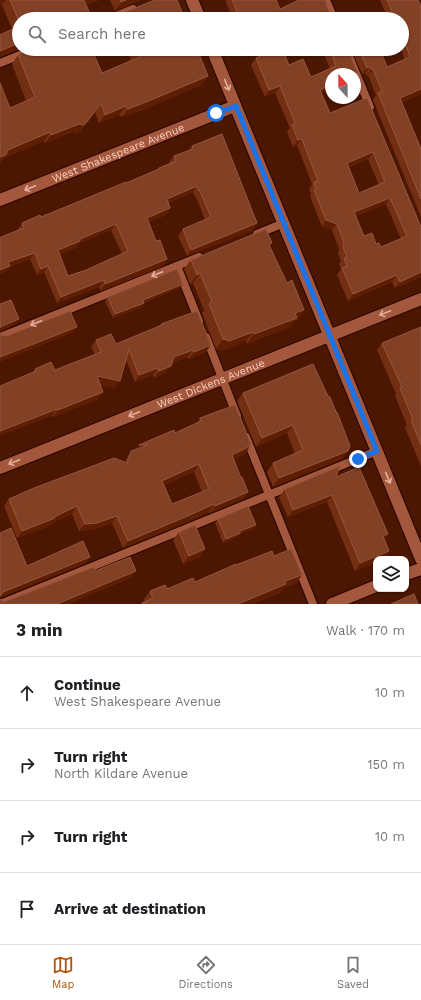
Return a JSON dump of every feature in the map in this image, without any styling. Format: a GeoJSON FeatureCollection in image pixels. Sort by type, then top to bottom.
{"type":"FeatureCollection","features":[{"type":"Feature","properties":{"kind":"street"},"geometry":{"type":"LineString","coordinates":[[192,0],[197,12]]}},
{"type":"Feature","properties":{"kind":"street"},"geometry":{"type":"LineString","coordinates":[[215,56],[421,559]]}},
{"type":"Feature","properties":{"kind":"street","name":"West Shakespeare Avenue"},"geometry":{"type":"LineString","coordinates":[[0,200],[236,106]]}},
{"type":"Feature","properties":{"kind":"street","name":"West Dickens Avenue"},"geometry":{"type":"LineString","coordinates":[[0,468],[421,299]]}},
{"type":"Feature","properties":{"kind":"street"},"geometry":{"type":"LineString","coordinates":[[409,573],[421,569]]}},
{"type":"Feature","properties":{"kind":"street"},"geometry":{"type":"LineString","coordinates":[[332,604],[373,587]]}},
{"type":"Feature","properties":{"kind":"lane"},"geometry":{"type":"LineString","coordinates":[[326,0],[331,12]]}},
{"type":"Feature","properties":{"kind":"lane"},"geometry":{"type":"LineString","coordinates":[[126,12],[143,5]]}},
{"type":"Feature","properties":{"kind":"lane"},"geometry":{"type":"LineString","coordinates":[[0,63],[18,56]]}},
{"type":"Feature","properties":{"kind":"lane"},"geometry":{"type":"LineString","coordinates":[[349,56],[373,115]]}},
{"type":"Feature","properties":{"kind":"lane"},"geometry":{"type":"LineString","coordinates":[[250,236],[284,223]]}},
{"type":"Feature","properties":{"kind":"lane"},"geometry":{"type":"LineString","coordinates":[[0,338],[206,254]]}},
{"type":"Feature","properties":{"kind":"lane"},"geometry":{"type":"LineString","coordinates":[[177,266],[313,604]]}},
{"type":"Feature","properties":{"kind":"lane"},"geometry":{"type":"LineString","coordinates":[[0,604],[377,451]]}},
{"type":"Feature","properties":{"kind":"building"},"geometry":{"type":"Polygon","coordinates":[[[10,0],[84,0],[89,12],[15,12],[10,0]]]}},
{"type":"Feature","properties":{"kind":"building"},"geometry":{"type":"Polygon","coordinates":[[[155,0],[177,0],[182,12],[125,12],[155,0]]]}},
{"type":"Feature","properties":{"kind":"building"},"geometry":{"type":"Polygon","coordinates":[[[232,0],[276,0],[280,9],[299,0],[325,0],[329,12],[237,12],[232,0]]]}},
{"type":"Feature","properties":{"kind":"building"},"geometry":{"type":"Polygon","coordinates":[[[387,0],[418,0],[421,6],[421,89],[400,98],[421,149],[421,199],[378,93],[382,91],[373,69],[371,69],[370,66],[367,68],[362,56],[383,56],[387,67],[410,57],[409,12],[392,12],[387,0]]]}},
{"type":"Feature","properties":{"kind":"building"},"geometry":{"type":"Polygon","coordinates":[[[12,29],[12,46],[0,51],[0,35],[12,29]]]}},
{"type":"Feature","properties":{"kind":"building"},"geometry":{"type":"Polygon","coordinates":[[[18,56],[95,56],[102,73],[140,56],[200,56],[208,76],[128,109],[126,106],[105,115],[101,103],[83,125],[79,124],[51,135],[50,132],[8,150],[6,155],[0,157],[0,83],[10,108],[35,97],[18,56]]]}},
{"type":"Feature","properties":{"kind":"building"},"geometry":{"type":"Polygon","coordinates":[[[260,56],[285,56],[289,65],[303,59],[311,77],[325,71],[325,87],[320,90],[330,113],[352,104],[361,104],[361,100],[367,98],[421,227],[421,272],[400,282],[397,275],[353,294],[342,268],[347,266],[344,258],[347,257],[343,247],[344,243],[337,224],[326,220],[314,190],[316,189],[314,182],[318,181],[302,139],[298,140],[292,125],[295,123],[280,86],[269,90],[256,58],[260,56]],[[373,152],[347,163],[359,193],[385,182],[373,152]],[[390,198],[354,212],[364,236],[372,233],[376,244],[379,243],[381,247],[407,236],[390,198]]]}},
{"type":"Feature","properties":{"kind":"building"},"geometry":{"type":"Polygon","coordinates":[[[332,56],[351,56],[355,68],[331,68],[336,66],[332,56]]]}},
{"type":"Feature","properties":{"kind":"building"},"geometry":{"type":"Polygon","coordinates":[[[222,134],[257,223],[191,250],[183,229],[211,217],[197,186],[167,199],[170,208],[147,218],[156,241],[160,240],[167,259],[105,284],[104,280],[61,297],[48,266],[41,269],[35,253],[8,262],[10,266],[0,270],[0,239],[1,237],[24,228],[22,223],[40,215],[41,217],[159,169],[176,161],[174,156],[193,149],[192,146],[222,134]],[[116,224],[58,250],[68,276],[86,270],[128,251],[116,224]]]}},
{"type":"Feature","properties":{"kind":"building"},"geometry":{"type":"Polygon","coordinates":[[[266,229],[272,243],[269,245],[287,283],[292,280],[304,310],[295,313],[297,318],[254,334],[253,332],[229,341],[223,339],[209,304],[212,302],[200,273],[197,275],[191,260],[266,229]]]}},
{"type":"Feature","properties":{"kind":"building"},"geometry":{"type":"Polygon","coordinates":[[[177,269],[183,284],[143,300],[144,303],[115,314],[108,297],[177,269]]]}},
{"type":"Feature","properties":{"kind":"building"},"geometry":{"type":"Polygon","coordinates":[[[11,300],[19,319],[0,327],[0,304],[11,300]]]}},
{"type":"Feature","properties":{"kind":"building"},"geometry":{"type":"Polygon","coordinates":[[[70,311],[77,327],[0,357],[0,333],[1,335],[7,336],[70,311]]]}},
{"type":"Feature","properties":{"kind":"building"},"geometry":{"type":"Polygon","coordinates":[[[197,311],[211,345],[194,352],[193,350],[174,357],[171,366],[159,371],[158,368],[139,375],[129,349],[120,381],[97,376],[103,392],[0,431],[0,386],[36,371],[35,369],[51,362],[55,370],[101,352],[96,340],[111,334],[116,344],[162,325],[161,324],[197,311]]]}},
{"type":"Feature","properties":{"kind":"building"},"geometry":{"type":"Polygon","coordinates":[[[421,327],[421,445],[411,420],[413,419],[400,388],[402,387],[382,343],[421,327]]]}},
{"type":"Feature","properties":{"kind":"building"},"geometry":{"type":"Polygon","coordinates":[[[313,364],[337,412],[350,446],[348,451],[279,478],[273,463],[303,450],[293,425],[262,438],[243,393],[313,364]]]}},
{"type":"Feature","properties":{"kind":"building"},"geometry":{"type":"Polygon","coordinates":[[[235,405],[251,444],[249,445],[250,446],[232,455],[248,492],[215,506],[214,504],[128,541],[117,516],[97,523],[85,524],[77,506],[54,517],[55,518],[22,531],[9,499],[114,458],[127,463],[131,451],[148,445],[139,445],[174,430],[175,433],[201,421],[200,418],[235,405]],[[199,464],[162,481],[172,504],[209,489],[199,464]]]}},
{"type":"Feature","properties":{"kind":"building"},"geometry":{"type":"Polygon","coordinates":[[[340,466],[336,477],[359,467],[388,534],[383,536],[389,551],[373,556],[373,558],[360,563],[332,495],[293,510],[285,489],[340,466]]]}},
{"type":"Feature","properties":{"kind":"building"},"geometry":{"type":"Polygon","coordinates":[[[248,506],[256,525],[240,531],[240,533],[226,539],[218,519],[248,506]]]}},
{"type":"Feature","properties":{"kind":"building"},"geometry":{"type":"Polygon","coordinates":[[[195,525],[205,549],[189,556],[179,532],[195,525]]]}},
{"type":"Feature","properties":{"kind":"building"},"geometry":{"type":"Polygon","coordinates":[[[11,528],[27,566],[83,541],[90,557],[3,592],[0,596],[0,533],[11,528]]]}},
{"type":"Feature","properties":{"kind":"building"},"geometry":{"type":"Polygon","coordinates":[[[291,549],[302,575],[285,581],[286,584],[238,604],[142,603],[153,598],[150,591],[165,585],[167,589],[193,578],[195,582],[236,564],[272,551],[274,556],[291,549]]]}},
{"type":"Feature","properties":{"kind":"building"},"geometry":{"type":"Polygon","coordinates":[[[130,557],[136,571],[57,604],[0,604],[0,599],[4,602],[94,567],[95,571],[130,557]]]}},
{"type":"Feature","properties":{"kind":"building"},"geometry":{"type":"Polygon","coordinates":[[[414,594],[418,604],[391,604],[414,594]]]}},
{"type":"Feature","properties":{"kind":"route"},"geometry":{"type":"LineString","coordinates":[[216,113],[236,106],[377,451],[358,459]]}}]}
